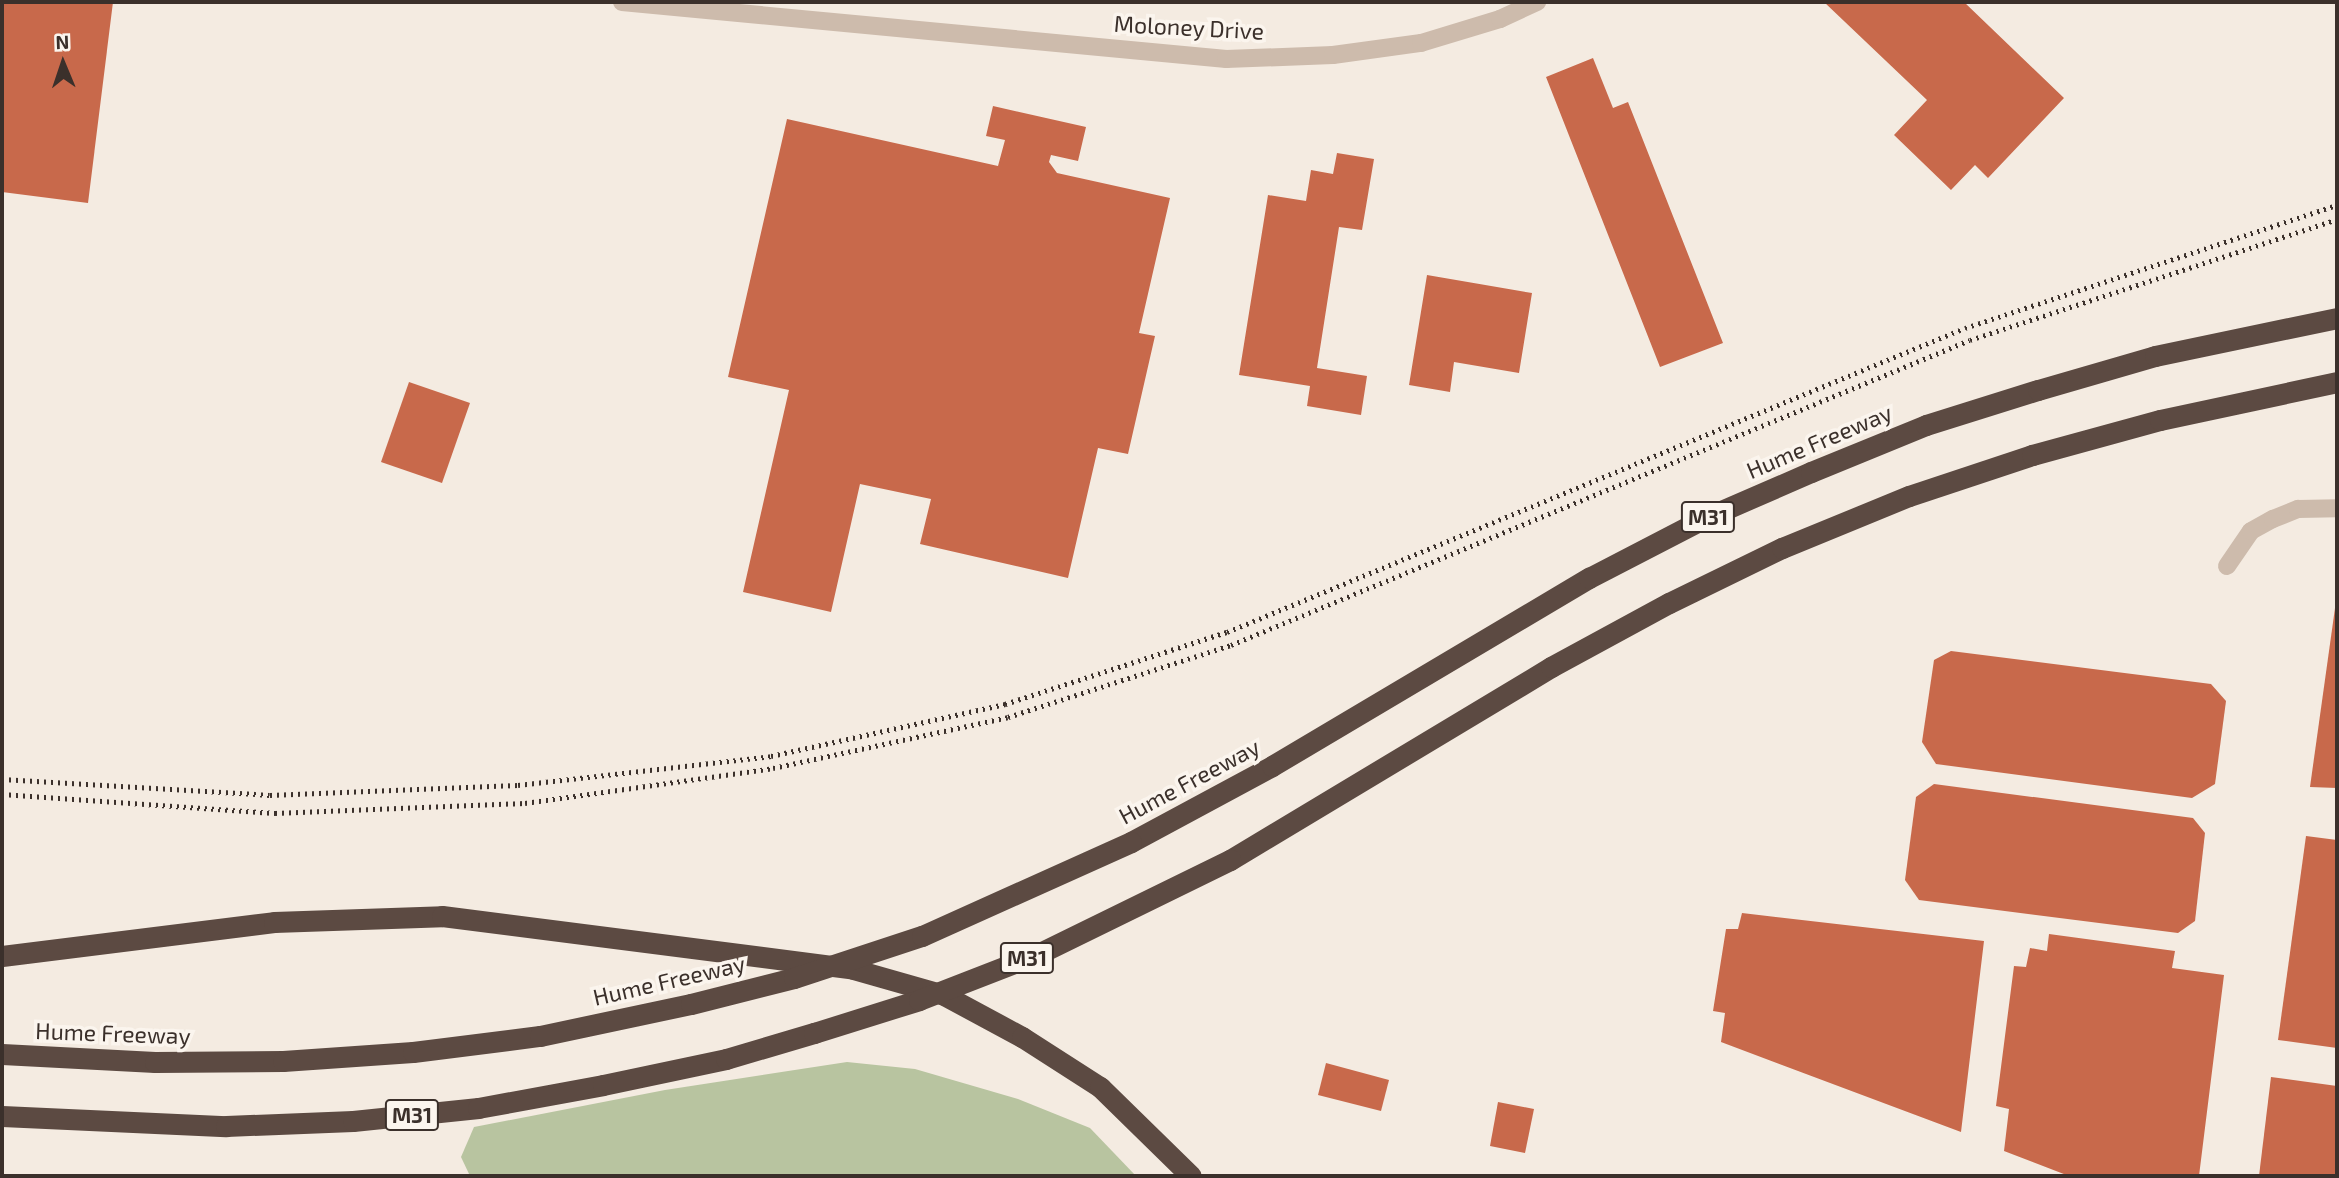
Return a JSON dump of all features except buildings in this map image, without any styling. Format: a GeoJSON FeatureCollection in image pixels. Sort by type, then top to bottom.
{"type":"FeatureCollection","features":[{"type":"Feature","properties":{"kind":"highway","name":"Hume Freeway"},"geometry":{"type":"LineString","coordinates":[[2,1054],[155,1062],[283,1061],[413,1052],[540,1036],[691,1004],[794,978],[922,936],[1131,842],[1272,766],[1589,578],[1703,519],[1811,472],[1926,425],[2051,386],[2154,356],[2337,318]]}},
{"type":"Feature","properties":{"kind":"highway","name":"M31"},"geometry":{"type":"LineString","coordinates":[[2,1116],[226,1126],[381,1118],[478,1108],[726,1059],[919,1000],[1040,953],[1230,860],[1551,667],[1669,603],[1782,548],[1909,496],[2032,455],[2160,419],[2337,382]]}},
{"type":"Feature","properties":{"kind":"highway"},"geometry":{"type":"LineString","coordinates":[[2,956],[274,922],[442,916],[518,922],[853,969],[944,995],[1022,1037],[1100,1087],[1191,1176]]}},
{"type":"Feature","properties":{"kind":"street","name":"Moloney Drive"},"geometry":{"type":"LineString","coordinates":[[622,2],[1226,59],[1333,55],[1420,43],[1500,19],[1537,2]]}},
{"type":"Feature","properties":{"kind":"street"},"geometry":{"type":"LineString","coordinates":[[2227,566],[2251,531],[2273,519],[2298,509],[2337,508]]}},
{"type":"Feature","properties":{"kind":"green space"},"geometry":{"type":"Polygon","coordinates":[[[847,1062],[915,1069],[1018,1099],[1090,1128],[1136,1176],[470,1176],[461,1157],[474,1127],[665,1090],[847,1062]]]}},
{"type":"Feature","properties":{"kind":"railway"},"geometry":{"type":"LineString","coordinates":[[2,779],[270,795],[518,785],[771,756],[1005,704],[1227,632],[1965,328],[2337,205]]}},
{"type":"Feature","properties":{"kind":"railway"},"geometry":{"type":"LineString","coordinates":[[2,794],[275,813],[525,803],[773,768],[1008,717],[1231,645],[1970,340],[2337,219]]}}]}
